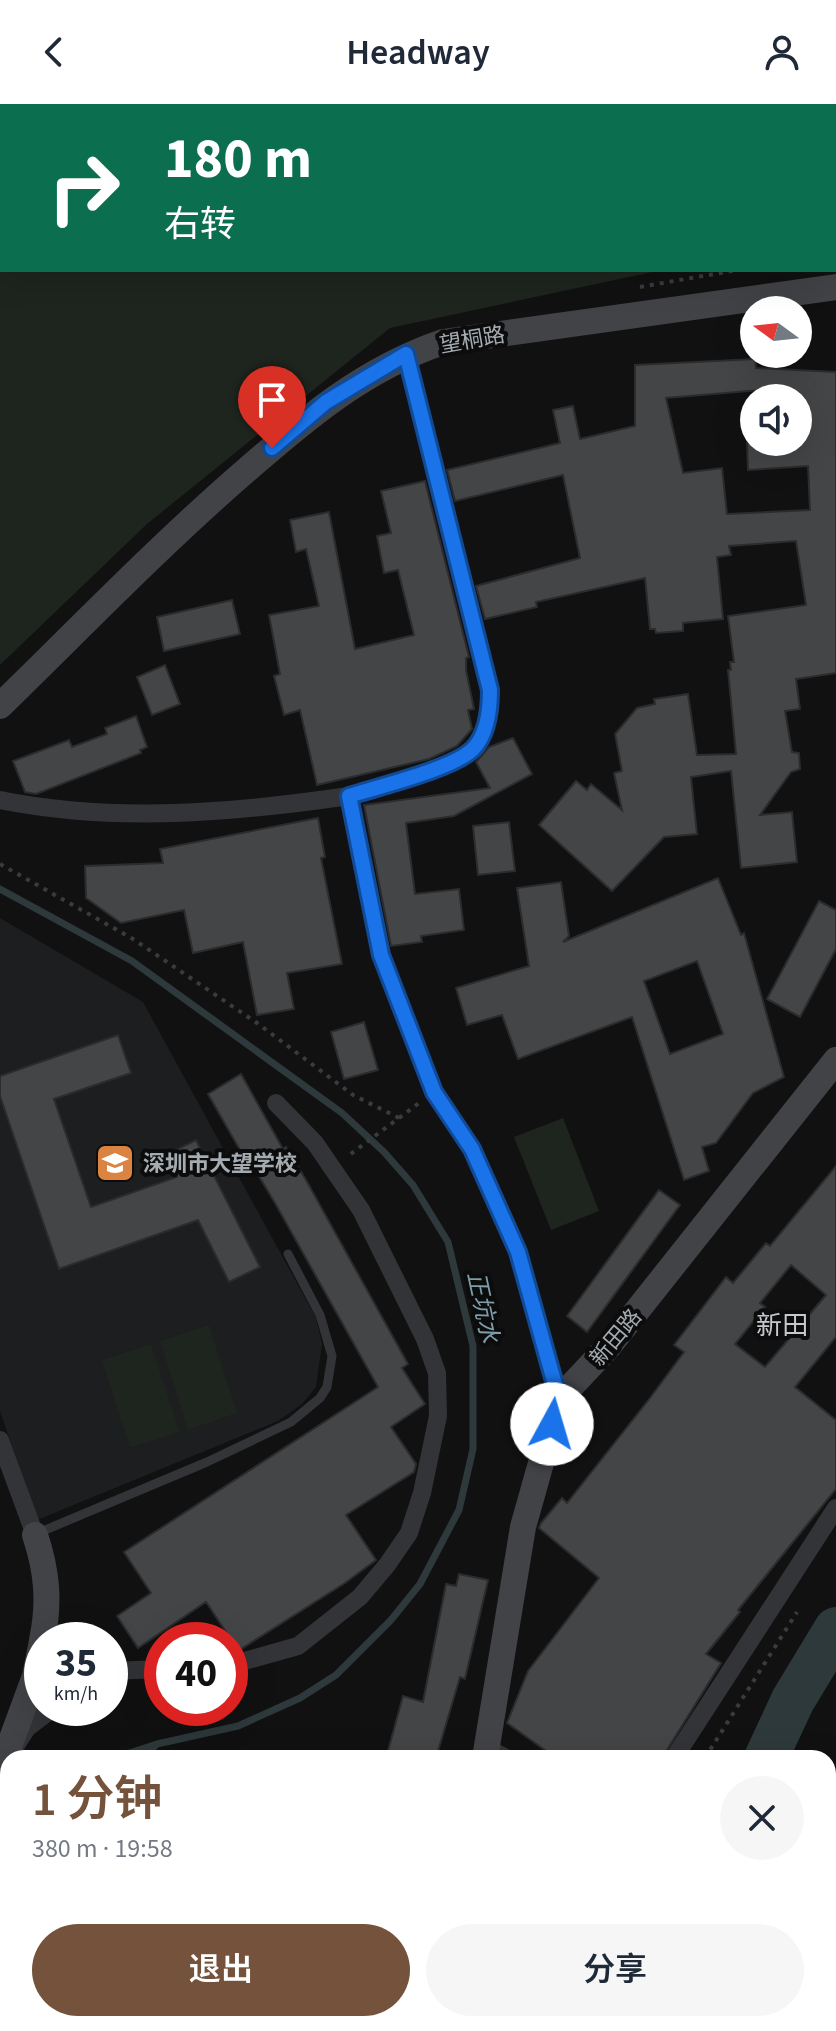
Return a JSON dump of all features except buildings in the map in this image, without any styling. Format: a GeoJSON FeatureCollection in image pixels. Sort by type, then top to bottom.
{"type":"FeatureCollection","features":[{"type":"Feature","properties":{"kind":"street","name":"望桐路"},"geometry":{"type":"LineString","coordinates":[[0,706],[202,509],[272,448],[350,385],[406,354],[443,342],[836,287]]}},
{"type":"Feature","properties":{"kind":"street"},"geometry":{"type":"LineString","coordinates":[[0,800],[61,812],[150,815],[264,809],[349,796],[438,767],[473,749],[490,715],[490,690],[406,354]]}},
{"type":"Feature","properties":{"kind":"street"},"geometry":{"type":"LineString","coordinates":[[349,796],[381,955],[434,1092],[472,1149],[518,1252],[559,1399]]}},
{"type":"Feature","properties":{"kind":"street","name":"新田路"},"geometry":{"type":"LineString","coordinates":[[494,1750],[523,1527],[559,1399],[609,1346],[836,1060]]}},
{"type":"Feature","properties":{"kind":"street"},"geometry":{"type":"LineString","coordinates":[[248,1660],[298,1646],[360,1597],[409,1533],[431,1456],[438,1416],[437,1373],[425,1339],[361,1210],[315,1143],[276,1103]]}},
{"type":"Feature","properties":{"kind":"street"},"geometry":{"type":"LineString","coordinates":[[0,1440],[45,1565],[49,1611],[46,1622]]}},
{"type":"Feature","properties":{"kind":"street"},"geometry":{"type":"LineString","coordinates":[[679,1750],[836,1508]]}},
{"type":"Feature","properties":{"kind":"street"},"geometry":{"type":"LineString","coordinates":[[9,1750],[24,1707]]}},
{"type":"Feature","properties":{"kind":"street"},"geometry":{"type":"LineString","coordinates":[[13,1750],[30,1726]]}},
{"type":"Feature","properties":{"kind":"lane"},"geometry":{"type":"LineString","coordinates":[[35,1535],[207,1462],[291,1422],[320,1398],[327,1387],[332,1356],[320,1315],[288,1254]]}},
{"type":"Feature","properties":{"kind":"path"},"geometry":{"type":"LineString","coordinates":[[0,864],[133,939],[257,1023],[353,1095],[399,1118],[332,1168]]}},
{"type":"Feature","properties":{"kind":"path"},"geometry":{"type":"LineString","coordinates":[[710,1750],[804,1600]]}},
{"type":"Feature","properties":{"kind":"shaded area"},"geometry":{"type":"Polygon","coordinates":[[[0,272],[653,272],[390,328],[147,524],[0,665],[0,272]]]}},
{"type":"Feature","properties":{"kind":"shaded area","name":"深圳市大望学校"},"geometry":{"type":"Polygon","coordinates":[[[0,918],[143,1002],[316,1318],[322,1344],[316,1387],[302,1404],[278,1421],[37,1520],[0,1411],[0,918]]]}},
{"type":"Feature","properties":{"kind":"shaded area"},"geometry":{"type":"Polygon","coordinates":[[[563,1118],[599,1211],[551,1230],[514,1137],[563,1118]]]}},
{"type":"Feature","properties":{"kind":"shaded area"},"geometry":{"type":"Polygon","coordinates":[[[209,1325],[237,1413],[188,1430],[160,1341],[209,1325]]]}},
{"type":"Feature","properties":{"kind":"shaded area"},"geometry":{"type":"Polygon","coordinates":[[[151,1344],[180,1432],[130,1448],[102,1360],[151,1344]]]}},
{"type":"Feature","properties":{"kind":"waterway","name":"正坑水"},"geometry":{"type":"LineString","coordinates":[[0,889],[132,961],[342,1113],[384,1152],[413,1185],[448,1242],[473,1346],[473,1449],[459,1510],[420,1584],[391,1620],[336,1675],[300,1698],[238,1726],[139,1750]]}},
{"type":"Feature","properties":{"kind":"waterway"},"geometry":{"type":"LineString","coordinates":[[770,1750],[793,1700],[836,1629]]}},
{"type":"Feature","properties":{"kind":"waterway"},"geometry":{"type":"LineString","coordinates":[[151,1750],[156,1745]]}},
{"type":"Feature","properties":{"kind":"place","name":"深圳市大望学校"},"geometry":{"type":"Point","coordinates":[115,1163]}},
{"type":"Feature","properties":{"kind":"district","name":"新田"},"geometry":{"type":"Point","coordinates":[782,1325]}},
{"type":"Feature","properties":{"kind":"route"},"geometry":{"type":"LineString","coordinates":[[272,448],[326,402],[363,377],[406,354],[490,690],[490,715],[473,749],[438,767],[349,796],[381,955],[434,1092],[472,1149],[518,1252],[559,1399],[552,1424]]}}]}
